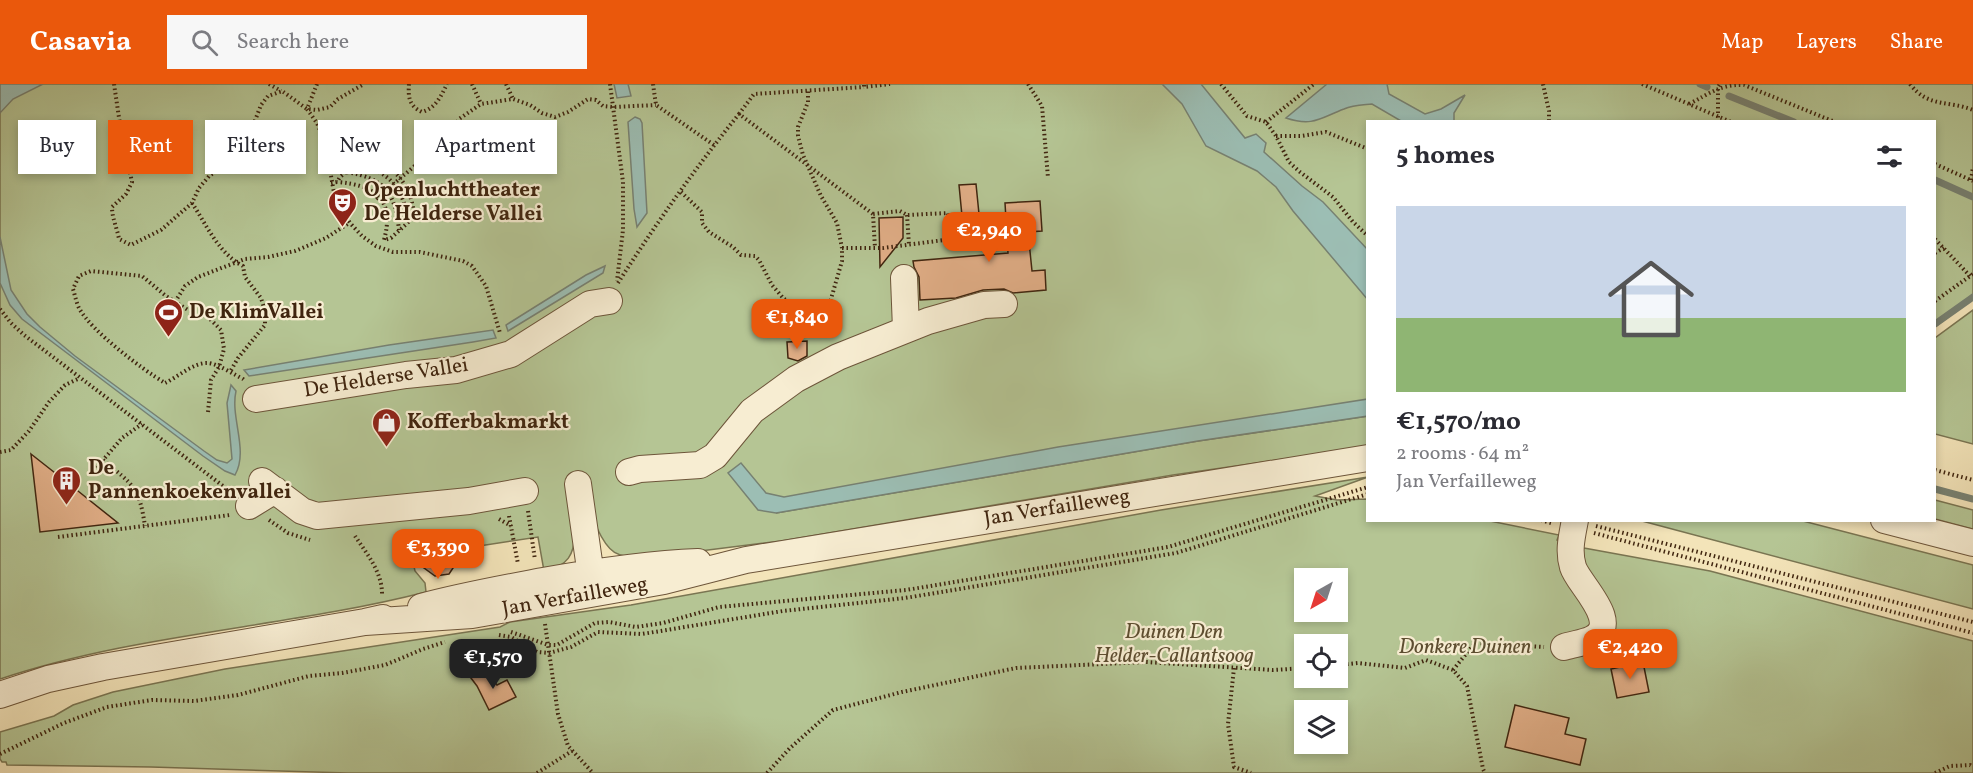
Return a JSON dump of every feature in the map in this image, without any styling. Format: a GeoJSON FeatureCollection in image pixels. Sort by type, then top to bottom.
{"type":"FeatureCollection","features":[{"type":"Feature","properties":{"kind":"street"},"geometry":{"type":"LineString","coordinates":[[904,278],[906,329]]}},
{"type":"Feature","properties":{"kind":"street","name":"De Helderse Vallei"},"geometry":{"type":"LineString","coordinates":[[256,399],[456,370],[512,354],[590,304],[612,293]]}},
{"type":"Feature","properties":{"kind":"street"},"geometry":{"type":"LineString","coordinates":[[629,472],[700,465],[715,456],[752,411],[796,379],[838,357],[906,329],[984,305],[1004,304]]}},
{"type":"Feature","properties":{"kind":"street","name":"Jan Verfailleweg"},"geometry":{"type":"LineString","coordinates":[[0,695],[48,679],[103,667],[373,620],[468,594],[521,585],[664,581],[746,560],[1366,458]]}},
{"type":"Feature","properties":{"kind":"street"},"geometry":{"type":"LineString","coordinates":[[578,484],[592,583]]}},
{"type":"Feature","properties":{"kind":"street"},"geometry":{"type":"LineString","coordinates":[[253,509],[268,485],[302,512],[317,516],[469,501],[525,490]]}},
{"type":"Feature","properties":{"kind":"street"},"geometry":{"type":"LineString","coordinates":[[1892,522],[1973,543]]}},
{"type":"Feature","properties":{"kind":"street"},"geometry":{"type":"LineString","coordinates":[[1564,646],[1593,639],[1599,633],[1602,622],[1599,608],[1573,569],[1570,554],[1575,523]]}},
{"type":"Feature","properties":{"kind":"street","name":"Jan Verfailleweg"},"geometry":{"type":"LineString","coordinates":[[373,620],[472,615],[592,583]]}},
{"type":"Feature","properties":{"kind":"path"},"geometry":{"type":"LineString","coordinates":[[114,84],[132,182],[126,194],[112,207],[112,216],[119,239],[131,245],[161,230],[192,203],[199,188],[210,175],[229,165],[244,149],[261,105],[268,96],[282,91]]}},
{"type":"Feature","properties":{"kind":"path"},"geometry":{"type":"LineString","coordinates":[[269,84],[307,109],[317,123],[325,143],[334,198],[349,223],[362,236],[381,248],[393,252],[420,252],[463,261],[472,266],[486,286],[504,347],[512,354]]}},
{"type":"Feature","properties":{"kind":"path"},"geometry":{"type":"LineString","coordinates":[[307,109],[317,84]]}},
{"type":"Feature","properties":{"kind":"path"},"geometry":{"type":"LineString","coordinates":[[307,109],[317,110],[330,107],[338,99],[364,84]]}},
{"type":"Feature","properties":{"kind":"path"},"geometry":{"type":"LineString","coordinates":[[409,84],[408,96],[416,110],[422,112],[430,110],[435,105],[447,84]]}},
{"type":"Feature","properties":{"kind":"path"},"geometry":{"type":"LineString","coordinates":[[472,84],[481,104]]}},
{"type":"Feature","properties":{"kind":"path"},"geometry":{"type":"LineString","coordinates":[[506,84],[513,99]]}},
{"type":"Feature","properties":{"kind":"path"},"geometry":{"type":"LineString","coordinates":[[610,84],[623,182],[623,230],[612,293]]}},
{"type":"Feature","properties":{"kind":"path"},"geometry":{"type":"LineString","coordinates":[[653,84],[656,105]]}},
{"type":"Feature","properties":{"kind":"path"},"geometry":{"type":"LineString","coordinates":[[612,293],[637,253],[714,145],[754,94],[890,84]]}},
{"type":"Feature","properties":{"kind":"path"},"geometry":{"type":"LineString","coordinates":[[1028,84],[1042,106],[1048,178]]}},
{"type":"Feature","properties":{"kind":"path"},"geometry":{"type":"LineString","coordinates":[[1221,84],[1247,116],[1266,122],[1289,162],[1333,197],[1366,234]]}},
{"type":"Feature","properties":{"kind":"path"},"geometry":{"type":"LineString","coordinates":[[1266,122],[1314,84]]}},
{"type":"Feature","properties":{"kind":"path"},"geometry":{"type":"LineString","coordinates":[[1543,84],[1549,120]]}},
{"type":"Feature","properties":{"kind":"path"},"geometry":{"type":"LineString","coordinates":[[1642,84],[1727,120]]}},
{"type":"Feature","properties":{"kind":"path"},"geometry":{"type":"LineString","coordinates":[[1910,84],[1917,93],[1934,102],[1949,103],[1973,110]]}},
{"type":"Feature","properties":{"kind":"path"},"geometry":{"type":"LineString","coordinates":[[1689,104],[1718,85],[1744,85],[1830,120]]}},
{"type":"Feature","properties":{"kind":"path"},"geometry":{"type":"LineString","coordinates":[[1718,85],[1718,120]]}},
{"type":"Feature","properties":{"kind":"path"},"geometry":{"type":"LineString","coordinates":[[681,192],[702,212],[702,223],[709,232],[733,247],[741,255],[755,256],[763,265],[772,285],[784,298],[798,307],[817,311],[829,306],[842,261],[842,248],[837,223],[821,196],[802,155],[798,128],[808,102],[808,90]]}},
{"type":"Feature","properties":{"kind":"path"},"geometry":{"type":"LineString","coordinates":[[378,197],[445,140],[459,119],[481,104],[513,99],[555,117],[568,112],[588,99],[596,100],[603,106],[613,107],[656,105],[714,145]]}},
{"type":"Feature","properties":{"kind":"path"},"geometry":{"type":"LineString","coordinates":[[739,114],[873,214],[900,211],[907,215],[948,213],[952,239],[875,248],[842,248]]}},
{"type":"Feature","properties":{"kind":"path"},"geometry":{"type":"LineString","coordinates":[[1276,136],[1301,136],[1326,132],[1366,148]]}},
{"type":"Feature","properties":{"kind":"path"},"geometry":{"type":"LineString","coordinates":[[1936,164],[1972,180],[1973,167]]}},
{"type":"Feature","properties":{"kind":"path"},"geometry":{"type":"LineString","coordinates":[[337,182],[344,174]]}},
{"type":"Feature","properties":{"kind":"path"},"geometry":{"type":"LineString","coordinates":[[356,174],[367,176],[386,189],[393,198],[399,231]]}},
{"type":"Feature","properties":{"kind":"path"},"geometry":{"type":"LineString","coordinates":[[380,174],[393,183],[404,201],[408,223]]}},
{"type":"Feature","properties":{"kind":"path"},"geometry":{"type":"LineString","coordinates":[[384,240],[391,238],[414,217],[410,191],[396,174]]}},
{"type":"Feature","properties":{"kind":"path"},"geometry":{"type":"LineString","coordinates":[[331,183],[362,186],[378,197],[386,207],[388,217],[381,248]]}},
{"type":"Feature","properties":{"kind":"path"},"geometry":{"type":"LineString","coordinates":[[192,203],[222,249],[236,263],[243,266],[245,277],[261,298],[265,310],[265,325],[229,372]]}},
{"type":"Feature","properties":{"kind":"path"},"geometry":{"type":"LineString","coordinates":[[873,214],[875,248]]}},
{"type":"Feature","properties":{"kind":"path"},"geometry":{"type":"LineString","coordinates":[[907,215],[909,245]]}},
{"type":"Feature","properties":{"kind":"path"},"geometry":{"type":"LineString","coordinates":[[175,302],[185,286],[198,277],[236,263],[295,251],[326,238],[349,223]]}},
{"type":"Feature","properties":{"kind":"path"},"geometry":{"type":"LineString","coordinates":[[1936,240],[1972,275],[1936,300]]}},
{"type":"Feature","properties":{"kind":"path"},"geometry":{"type":"LineString","coordinates":[[1936,252],[1944,248]]}},
{"type":"Feature","properties":{"kind":"path"},"geometry":{"type":"LineString","coordinates":[[208,412],[211,380],[219,367],[224,349],[221,330],[208,317],[188,310],[175,302],[142,276],[91,271],[79,276],[73,289],[79,308],[93,327],[146,371],[165,383],[192,367],[210,362],[219,367],[243,379],[256,399]]}},
{"type":"Feature","properties":{"kind":"path"},"geometry":{"type":"LineString","coordinates":[[0,309],[24,335],[253,509],[288,533],[313,540]]}},
{"type":"Feature","properties":{"kind":"path"},"geometry":{"type":"LineString","coordinates":[[0,452],[11,450],[65,385],[80,378]]}},
{"type":"Feature","properties":{"kind":"path"},"geometry":{"type":"LineString","coordinates":[[91,469],[103,460],[122,438],[142,424]]}},
{"type":"Feature","properties":{"kind":"path"},"geometry":{"type":"LineString","coordinates":[[103,460],[133,485],[141,501],[145,526]]}},
{"type":"Feature","properties":{"kind":"path"},"geometry":{"type":"LineString","coordinates":[[1936,470],[1973,480]]}},
{"type":"Feature","properties":{"kind":"path"},"geometry":{"type":"LineString","coordinates":[[530,639],[556,645],[595,623],[609,622],[636,627],[663,624],[719,608],[906,590],[1168,547],[1366,488]]}},
{"type":"Feature","properties":{"kind":"path"},"geometry":{"type":"LineString","coordinates":[[494,634],[511,637],[537,652],[549,653],[570,647],[598,632],[642,634],[783,610],[905,598],[1176,553],[1366,495]]}},
{"type":"Feature","properties":{"kind":"path"},"geometry":{"type":"LineString","coordinates":[[58,537],[253,509]]}},
{"type":"Feature","properties":{"kind":"path"},"geometry":{"type":"LineString","coordinates":[[488,518],[499,519],[511,526],[521,585]]}},
{"type":"Feature","properties":{"kind":"path"},"geometry":{"type":"LineString","coordinates":[[1575,523],[1973,622]]}},
{"type":"Feature","properties":{"kind":"path"},"geometry":{"type":"LineString","coordinates":[[1575,523],[1973,633]]}},
{"type":"Feature","properties":{"kind":"path"},"geometry":{"type":"LineString","coordinates":[[344,538],[366,535]]}},
{"type":"Feature","properties":{"kind":"path"},"geometry":{"type":"LineString","coordinates":[[355,536],[375,566],[382,591],[373,620]]}},
{"type":"Feature","properties":{"kind":"path"},"geometry":{"type":"LineString","coordinates":[[0,754],[64,723],[107,707],[152,700],[194,701],[238,695],[309,676],[386,665],[423,648],[451,640]]}},
{"type":"Feature","properties":{"kind":"path"},"geometry":{"type":"LineString","coordinates":[[1453,670],[1476,643],[1564,646]]}},
{"type":"Feature","properties":{"kind":"path"},"geometry":{"type":"LineString","coordinates":[[548,645],[558,714],[568,746],[593,773]]}},
{"type":"Feature","properties":{"kind":"path"},"geometry":{"type":"LineString","coordinates":[[1348,664],[1405,668],[1426,660],[1453,670],[1467,686],[1485,773]]}},
{"type":"Feature","properties":{"kind":"path"},"geometry":{"type":"LineString","coordinates":[[767,773],[790,748],[833,710],[902,692],[1016,668],[1146,662],[1274,670],[1294,669]]}},
{"type":"Feature","properties":{"kind":"path"},"geometry":{"type":"LineString","coordinates":[[1234,668],[1228,724],[1234,766],[1251,773]]}},
{"type":"Feature","properties":{"kind":"path"},"geometry":{"type":"LineString","coordinates":[[537,773],[572,751]]}},
{"type":"Feature","properties":{"kind":"path"},"geometry":{"type":"LineString","coordinates":[[1935,773],[1950,766],[1973,766]]}},
{"type":"Feature","properties":{"kind":"green space"},"geometry":{"type":"Polygon","coordinates":[[[0,84],[1973,84],[1973,298],[1936,326],[1936,120],[1366,120],[1366,408],[776,513],[1198,441],[1366,416],[1366,447],[1173,475],[781,541],[644,558],[627,557],[614,552],[605,544],[597,528],[574,531],[573,546],[568,558],[559,566],[544,571],[538,537],[414,556],[412,558],[415,571],[425,583],[426,592],[319,614],[105,651],[0,679],[0,84]]]}},
{"type":"Feature","properties":{"kind":"green space"},"geometry":{"type":"Polygon","coordinates":[[[1973,310],[1973,444],[1936,434],[1936,337],[1973,310]]]}},
{"type":"Feature","properties":{"kind":"green space","name":"Duinen Den Helder-Callantsoog"},"geometry":{"type":"Polygon","coordinates":[[[1366,477],[1315,496],[1337,500],[1366,499],[1366,522],[1495,522],[1559,535],[1557,540],[1584,548],[1710,571],[1973,641],[1973,773],[348,773],[7,765],[0,759],[0,732],[54,716],[73,705],[113,692],[225,669],[500,627],[510,622],[631,605],[1161,510],[1366,477]]]}},
{"type":"Feature","properties":{"kind":"green space"},"geometry":{"type":"Polygon","coordinates":[[[1936,500],[1973,510],[1973,529],[1936,519],[1936,500]]]}},
{"type":"Feature","properties":{"kind":"green space"},"geometry":{"type":"Polygon","coordinates":[[[1646,522],[1807,522],[1973,565],[1973,609],[1646,522]]]}},
{"type":"Feature","properties":{"kind":"water"},"geometry":{"type":"Polygon","coordinates":[[[0,84],[43,84],[13,99],[0,113],[0,84]]]}},
{"type":"Feature","properties":{"kind":"water"},"geometry":{"type":"Polygon","coordinates":[[[614,84],[628,84],[631,96],[617,98],[614,84]]]}},
{"type":"Feature","properties":{"kind":"water"},"geometry":{"type":"Polygon","coordinates":[[[1162,84],[1201,84],[1245,138],[1256,134],[1266,143],[1264,152],[1323,202],[1366,248],[1366,298],[1293,211],[1276,187],[1257,171],[1206,146],[1182,104],[1162,84]]]}},
{"type":"Feature","properties":{"kind":"water"},"geometry":{"type":"Polygon","coordinates":[[[1327,84],[1387,84],[1389,94],[1425,114],[1441,109],[1465,95],[1454,113],[1454,120],[1399,120],[1372,104],[1351,107],[1310,121],[1295,121],[1286,118],[1327,84]]]}},
{"type":"Feature","properties":{"kind":"water"},"geometry":{"type":"Polygon","coordinates":[[[635,117],[642,123],[647,213],[637,227],[628,122],[635,117]]]}},
{"type":"Feature","properties":{"kind":"water"},"geometry":{"type":"Polygon","coordinates":[[[0,237],[11,290],[27,314],[40,327],[75,356],[204,451],[217,460],[227,463],[232,459],[227,403],[231,385],[236,391],[235,412],[240,445],[239,465],[235,475],[203,456],[22,319],[10,305],[0,283],[0,237]]]}},
{"type":"Feature","properties":{"kind":"water"},"geometry":{"type":"Polygon","coordinates":[[[605,266],[603,273],[508,331],[506,325],[586,275],[605,266]]]}},
{"type":"Feature","properties":{"kind":"water"},"geometry":{"type":"Polygon","coordinates":[[[493,330],[496,338],[473,342],[249,376],[244,370],[389,345],[493,330]]]}},
{"type":"Feature","properties":{"kind":"water"},"geometry":{"type":"Polygon","coordinates":[[[1366,399],[1366,416],[1198,441],[776,513],[758,510],[728,473],[741,463],[766,493],[784,497],[1058,447],[1366,399]]]}},
{"type":"Feature","properties":{"kind":"building"},"geometry":{"type":"Polygon","coordinates":[[[976,184],[979,214],[962,216],[959,185],[976,184]]]}},
{"type":"Feature","properties":{"kind":"building"},"geometry":{"type":"Polygon","coordinates":[[[1040,201],[1042,231],[1028,232],[1032,271],[1045,270],[1046,290],[1013,293],[1004,289],[983,290],[956,298],[920,300],[919,277],[913,261],[1008,253],[1005,203],[1040,201]]]}},
{"type":"Feature","properties":{"kind":"building"},"geometry":{"type":"Polygon","coordinates":[[[903,217],[903,238],[880,267],[879,218],[903,217]]]}},
{"type":"Feature","properties":{"kind":"building"},"geometry":{"type":"Polygon","coordinates":[[[807,341],[807,356],[798,361],[788,358],[787,342],[807,341]]]}},
{"type":"Feature","properties":{"kind":"building","name":"De Pannenkoekenvallei"},"geometry":{"type":"Polygon","coordinates":[[[31,454],[78,491],[118,523],[40,532],[31,454]]]}},
{"type":"Feature","properties":{"kind":"building"},"geometry":{"type":"Polygon","coordinates":[[[444,540],[455,548],[457,562],[449,574],[435,576],[420,565],[419,558],[430,542],[444,540]]]}},
{"type":"Feature","properties":{"kind":"building"},"geometry":{"type":"Polygon","coordinates":[[[1643,662],[1649,692],[1617,698],[1611,669],[1643,662]]]}},
{"type":"Feature","properties":{"kind":"building"},"geometry":{"type":"Polygon","coordinates":[[[483,668],[497,685],[507,680],[516,697],[489,710],[471,678],[483,668]]]}},
{"type":"Feature","properties":{"kind":"building"},"geometry":{"type":"Polygon","coordinates":[[[1515,705],[1569,718],[1565,734],[1586,739],[1580,765],[1505,747],[1515,705]]]}},
{"type":"Feature","properties":{"kind":"waterway"},"geometry":{"type":"LineString","coordinates":[[1700,84],[1707,87]]}},
{"type":"Feature","properties":{"kind":"waterway"},"geometry":{"type":"LineString","coordinates":[[1729,96],[1789,120]]}},
{"type":"Feature","properties":{"kind":"waterway"},"geometry":{"type":"LineString","coordinates":[[1936,180],[1973,197]]}},
{"type":"Feature","properties":{"kind":"waterway"},"geometry":{"type":"LineString","coordinates":[[1936,323],[1973,297]]}},
{"type":"Feature","properties":{"kind":"waterway"},"geometry":{"type":"LineString","coordinates":[[1936,489],[1973,499]]}},
{"type":"Feature","properties":{"kind":"place","name":"Openluchttheater De Helderse Vallei"},"geometry":{"type":"Point","coordinates":[343,228]}},
{"type":"Feature","properties":{"kind":"place","name":"De KlimVallei"},"geometry":{"type":"Point","coordinates":[168,338]}},
{"type":"Feature","properties":{"kind":"place","name":"Kofferbakmarkt"},"geometry":{"type":"Point","coordinates":[386,448]}},
{"type":"Feature","properties":{"kind":"place","name":"De Pannenkoekenvallei"},"geometry":{"type":"Point","coordinates":[67,506]}},
{"type":"Feature","properties":{"kind":"park label","name":"Donkere Duinen"},"geometry":{"type":"Point","coordinates":[1465,647]}}]}
